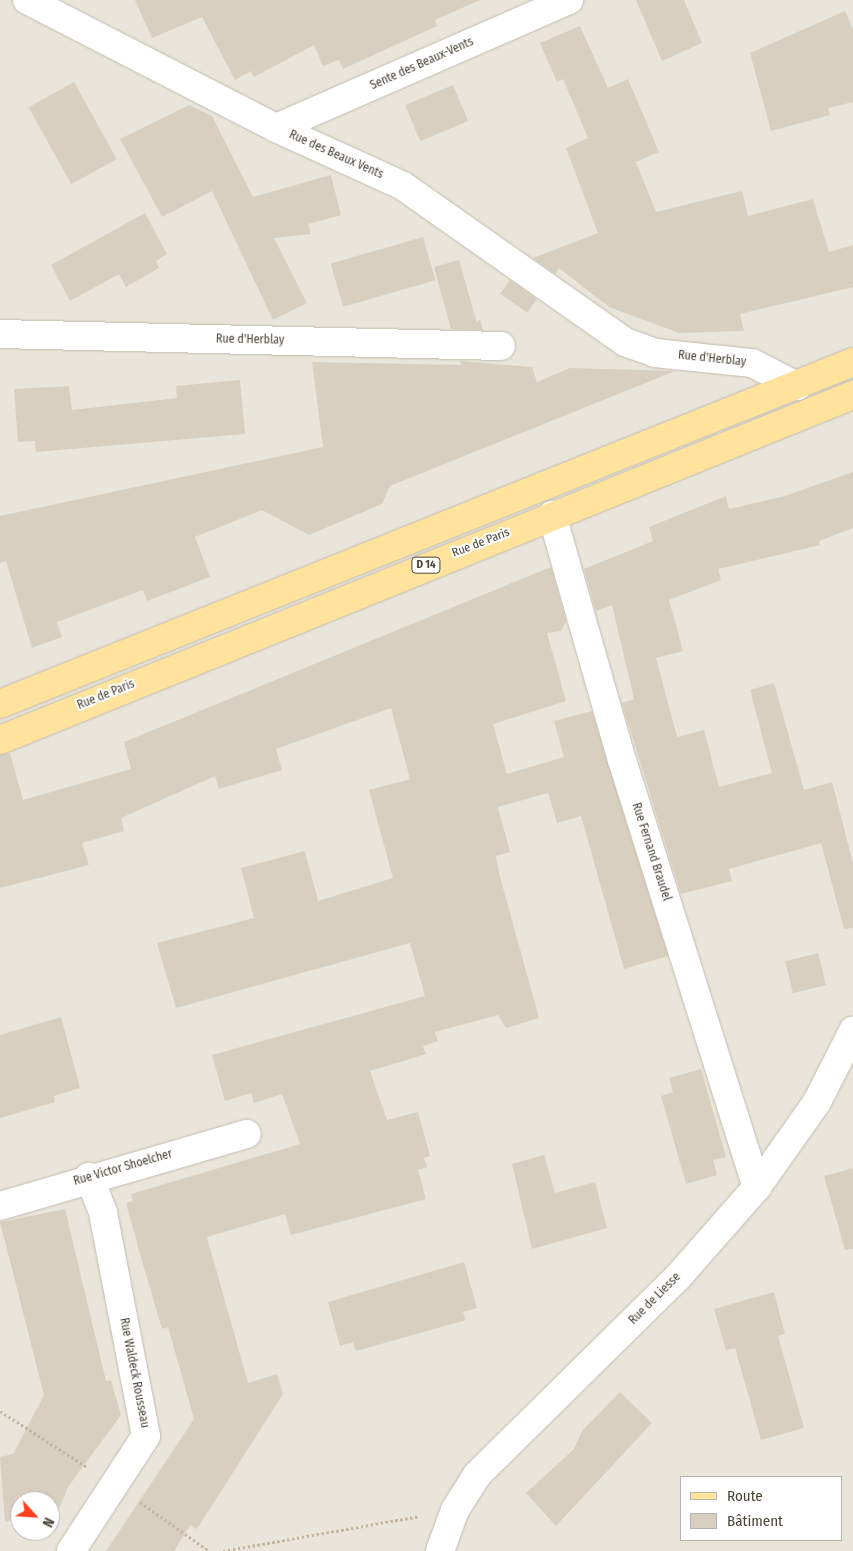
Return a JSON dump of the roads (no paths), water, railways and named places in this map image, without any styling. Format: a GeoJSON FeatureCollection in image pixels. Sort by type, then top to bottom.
{"type":"FeatureCollection","features":[{"type":"Feature","properties":{"kind":"main road","name":"D 14"},"geometry":{"type":"LineString","coordinates":[[0,704],[853,362]]}},
{"type":"Feature","properties":{"kind":"main road","name":"Rue de Paris"},"geometry":{"type":"LineString","coordinates":[[0,740],[552,515],[853,395]]}},
{"type":"Feature","properties":{"kind":"street","name":"Rue des Beaux Vents"},"geometry":{"type":"LineString","coordinates":[[27,0],[276,128],[403,186],[624,342]]}},
{"type":"Feature","properties":{"kind":"street","name":"Sente des Beaux-Vents"},"geometry":{"type":"LineString","coordinates":[[276,128],[569,0]]}},
{"type":"Feature","properties":{"kind":"street","name":"Rue d'Herblay"},"geometry":{"type":"LineString","coordinates":[[0,334],[501,346]]}},
{"type":"Feature","properties":{"kind":"street","name":"Rue d'Herblay"},"geometry":{"type":"LineString","coordinates":[[624,342],[655,353],[752,364],[797,386]]}},
{"type":"Feature","properties":{"kind":"street","name":"Rue Fernand Braudel"},"geometry":{"type":"LineString","coordinates":[[552,515],[622,760],[757,1187]]}},
{"type":"Feature","properties":{"kind":"street","name":"Rue de Liesse"},"geometry":{"type":"LineString","coordinates":[[440,1551],[455,1510],[477,1475],[678,1277],[757,1187],[817,1102],[853,1031]]}},
{"type":"Feature","properties":{"kind":"street","name":"Rue Victor Shoelcher"},"geometry":{"type":"LineString","coordinates":[[0,1206],[89,1177],[247,1134]]}},
{"type":"Feature","properties":{"kind":"street","name":"Rue Waldeck Rousseau"},"geometry":{"type":"LineString","coordinates":[[71,1551],[146,1436],[103,1212],[89,1177]]}}]}
